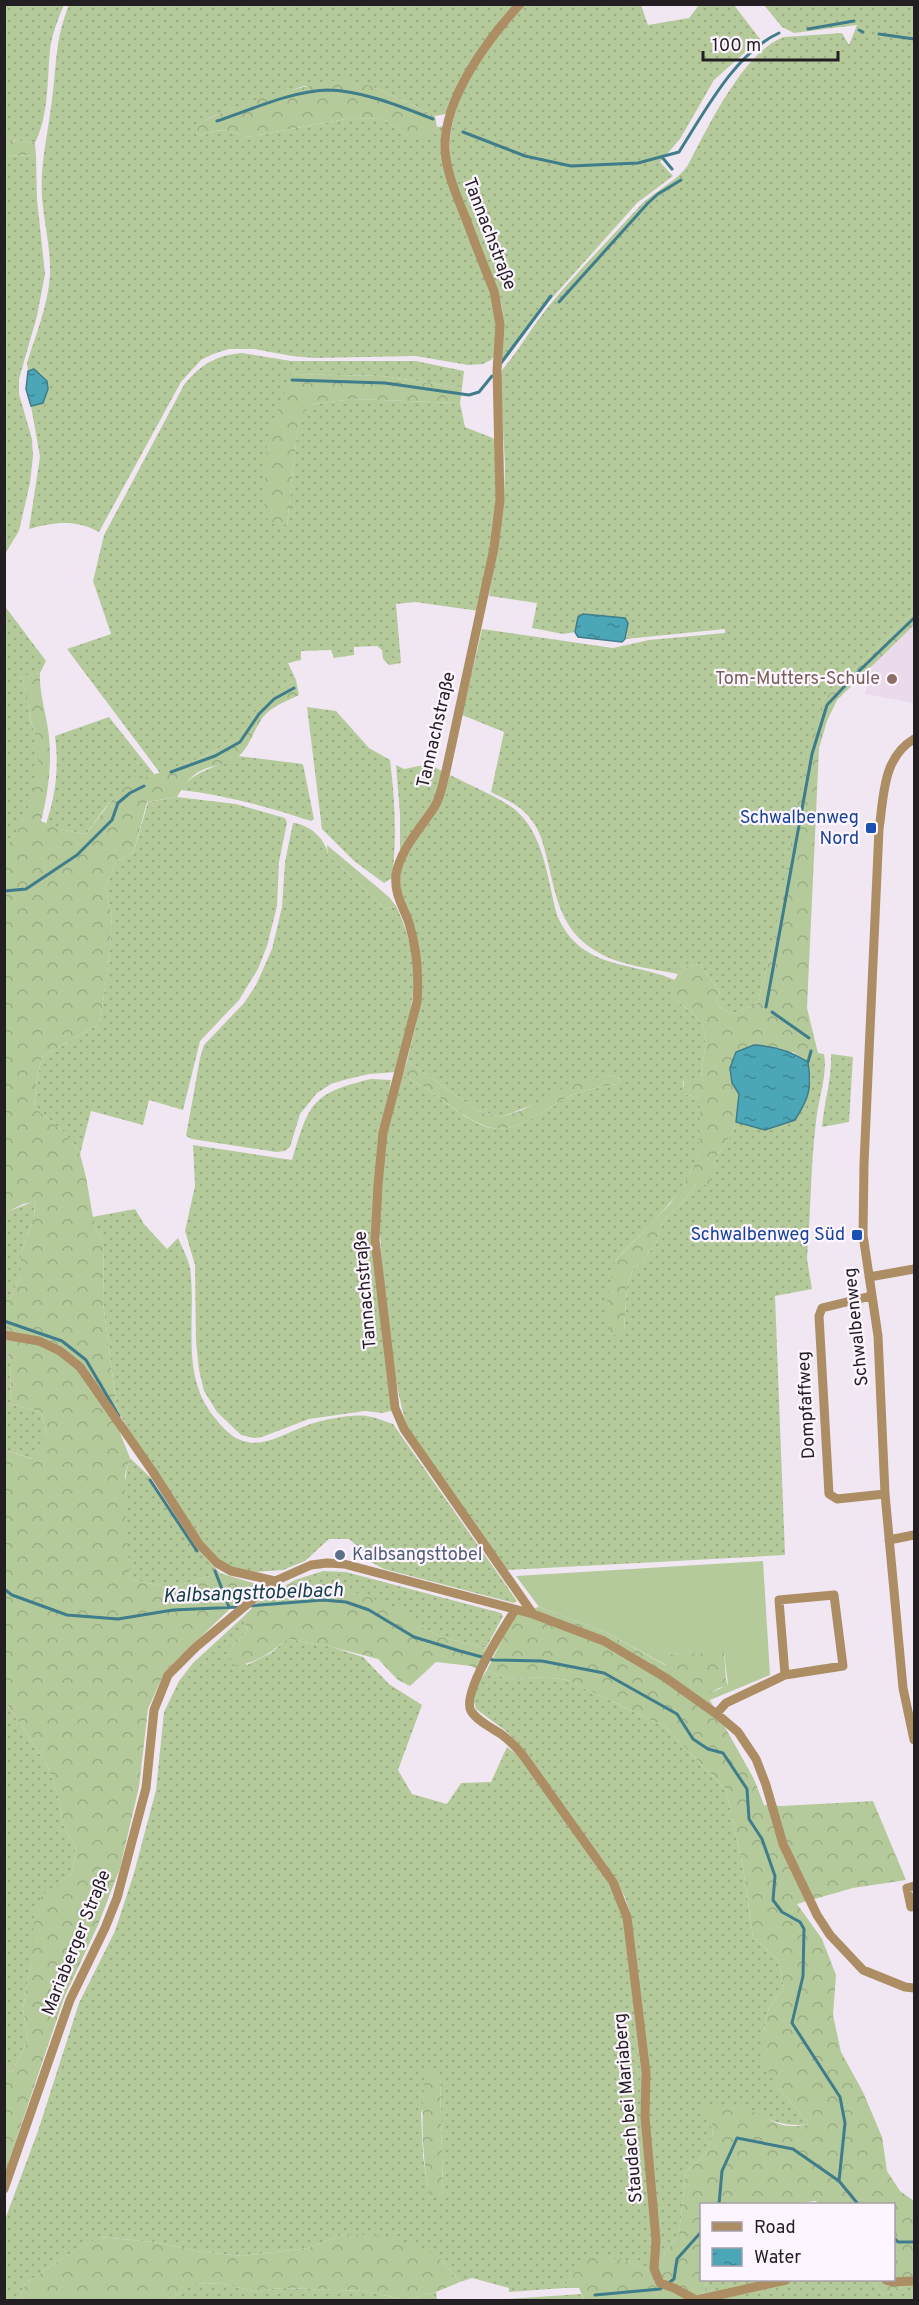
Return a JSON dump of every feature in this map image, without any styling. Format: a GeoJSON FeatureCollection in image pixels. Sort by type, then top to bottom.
{"type":"FeatureCollection","features":[{"type":"Feature","properties":{"kind":"street","name":"Tannachstraße"},"geometry":{"type":"LineString","coordinates":[[520,4],[499,27],[476,60],[455,103],[448,125],[445,148],[450,179],[494,291],[499,310],[497,370],[500,500],[495,549],[446,771],[437,803],[408,847],[396,875],[397,897],[409,923],[417,961],[417,1002],[383,1133],[375,1240],[398,1418],[453,1502],[533,1614]]}},
{"type":"Feature","properties":{"kind":"street","name":"Schwalbenweg"},"geometry":{"type":"LineString","coordinates":[[915,740],[909,742],[890,766],[885,779],[879,829],[862,1235],[878,1336],[888,1540],[903,1688],[915,1740]]}},
{"type":"Feature","properties":{"kind":"street"},"geometry":{"type":"LineString","coordinates":[[869,1277],[915,1269]]}},
{"type":"Feature","properties":{"kind":"street","name":"Dompfaffweg"},"geometry":{"type":"LineString","coordinates":[[871,1296],[822,1308],[819,1316],[829,1494],[837,1499],[885,1494]]}},
{"type":"Feature","properties":{"kind":"street"},"geometry":{"type":"LineString","coordinates":[[4,1335],[39,1341],[60,1351],[80,1367],[153,1472],[199,1544],[217,1563],[231,1571],[275,1581]]}},
{"type":"Feature","properties":{"kind":"street"},"geometry":{"type":"LineString","coordinates":[[888,1540],[915,1535]]}},
{"type":"Feature","properties":{"kind":"street","name":"Mariaberger Straße"},"geometry":{"type":"LineString","coordinates":[[4,2189],[70,2000],[117,1898],[146,1788],[154,1710],[160,1691],[176,1667],[259,1594],[275,1581],[310,1565],[344,1564],[533,1614],[604,1641],[666,1678],[738,1732],[756,1759],[783,1844],[817,1915],[830,1935],[850,1959],[863,1970],[905,1987],[915,1988]]}},
{"type":"Feature","properties":{"kind":"street"},"geometry":{"type":"LineString","coordinates":[[716,1714],[726,1703],[784,1675],[843,1666],[834,1595],[779,1600],[784,1675]]}},
{"type":"Feature","properties":{"kind":"street","name":"Staudach bei Mariaberg"},"geometry":{"type":"LineString","coordinates":[[515,1610],[472,1686],[469,1701],[471,1710],[477,1718],[513,1743],[522,1754],[613,1882],[627,1917],[646,2073],[645,2117],[655,2230],[654,2269],[660,2283],[675,2288],[686,2297],[697,2301]]}},
{"type":"Feature","properties":{"kind":"street"},"geometry":{"type":"LineString","coordinates":[[911,1908],[907,1888],[915,1886]]}},
{"type":"Feature","properties":{"kind":"street"},"geometry":{"type":"LineString","coordinates":[[895,2280],[915,2281]]}},
{"type":"Feature","properties":{"kind":"street"},"geometry":{"type":"LineString","coordinates":[[697,2301],[782,2281]]}},
{"type":"Feature","properties":{"kind":"shaded area","name":"Tom-Mutters-Schule"},"geometry":{"type":"Polygon","coordinates":[[[914,625],[914,703],[865,694],[873,664],[914,625]]]}},
{"type":"Feature","properties":{"kind":"green space"},"geometry":{"type":"Polygon","coordinates":[[[5,5],[64,5],[51,44],[47,98],[43,121],[35,143],[5,141],[5,5]]]}},
{"type":"Feature","properties":{"kind":"green space"},"geometry":{"type":"Polygon","coordinates":[[[69,5],[515,5],[446,114],[435,116],[376,88],[304,86],[213,116],[191,128],[201,136],[214,131],[224,131],[247,137],[351,118],[383,119],[408,136],[422,136],[437,127],[444,126],[442,148],[497,311],[495,355],[491,360],[483,364],[468,365],[416,356],[315,358],[254,349],[229,349],[213,354],[201,360],[181,382],[99,532],[73,523],[29,529],[40,457],[31,406],[43,403],[34,369],[28,371],[27,363],[49,286],[49,256],[42,198],[42,174],[58,43],[69,5]]]}},
{"type":"Feature","properties":{"kind":"green space"},"geometry":{"type":"Polygon","coordinates":[[[524,5],[641,5],[648,25],[689,18],[699,5],[734,5],[760,39],[714,80],[680,139],[660,162],[673,176],[637,203],[544,307],[507,358],[500,362],[502,308],[454,179],[450,155],[451,131],[457,107],[479,63],[508,22],[524,5]]]}},
{"type":"Feature","properties":{"kind":"green space"},"geometry":{"type":"Polygon","coordinates":[[[764,5],[914,5],[914,612],[823,700],[771,953],[757,1004],[732,1014],[720,1007],[716,1001],[720,992],[700,964],[682,967],[678,974],[646,968],[614,960],[582,941],[573,931],[560,908],[544,846],[537,829],[519,807],[491,792],[504,732],[462,715],[482,629],[613,648],[649,640],[725,633],[725,629],[626,639],[628,623],[578,617],[575,632],[563,634],[532,628],[537,603],[489,596],[504,501],[505,466],[500,378],[502,370],[542,315],[570,282],[644,202],[685,169],[717,111],[741,74],[755,58],[769,45],[784,37],[842,33],[849,45],[857,25],[794,33],[782,27],[764,5]]]}},
{"type":"Feature","properties":{"kind":"green space"},"geometry":{"type":"Polygon","coordinates":[[[347,79],[376,88],[435,116],[437,127],[423,136],[408,136],[383,119],[351,118],[247,137],[224,130],[201,136],[190,128],[247,103],[307,86],[347,79]]]}},
{"type":"Feature","properties":{"kind":"green space"},"geometry":{"type":"Polygon","coordinates":[[[5,141],[35,143],[36,155],[5,156],[5,141]]]}},
{"type":"Feature","properties":{"kind":"green space"},"geometry":{"type":"Polygon","coordinates":[[[36,155],[37,199],[45,274],[37,316],[19,379],[19,394],[32,439],[33,456],[30,483],[19,531],[5,554],[5,156],[36,155]]]}},
{"type":"Feature","properties":{"kind":"green space"},"geometry":{"type":"Polygon","coordinates":[[[242,353],[291,361],[416,361],[464,371],[462,388],[383,376],[291,374],[287,525],[299,415],[313,404],[353,399],[460,403],[465,427],[495,439],[497,500],[479,611],[415,602],[396,604],[401,663],[389,665],[383,659],[382,650],[377,646],[354,647],[354,655],[334,658],[331,650],[301,651],[301,660],[288,663],[296,680],[282,686],[230,742],[203,757],[160,773],[67,649],[111,634],[93,581],[104,535],[184,385],[209,362],[224,356],[242,353]]]}},
{"type":"Feature","properties":{"kind":"green space"},"geometry":{"type":"Polygon","coordinates":[[[291,374],[383,376],[462,388],[460,403],[353,399],[313,404],[299,416],[287,525],[269,523],[264,510],[267,443],[291,374]]]}},
{"type":"Feature","properties":{"kind":"green space"},"geometry":{"type":"Polygon","coordinates":[[[4,605],[46,661],[40,673],[21,677],[38,745],[38,772],[25,815],[19,828],[5,847],[4,605]]]}},
{"type":"Feature","properties":{"kind":"green space"},"geometry":{"type":"Polygon","coordinates":[[[914,612],[914,625],[837,700],[827,721],[819,748],[807,1008],[818,1053],[808,1062],[793,1052],[732,1083],[739,1094],[736,1126],[714,1161],[716,1169],[709,1185],[696,1185],[681,1204],[662,1222],[656,1243],[644,1260],[633,1269],[627,1286],[624,1331],[617,1336],[609,1333],[607,1301],[615,1261],[670,1204],[693,1169],[699,1151],[700,1098],[683,1094],[684,1080],[701,1079],[705,1032],[696,1017],[674,999],[671,986],[682,967],[700,964],[720,992],[716,1001],[720,1007],[732,1014],[757,1004],[771,953],[804,771],[813,730],[823,700],[914,612]]]}},
{"type":"Feature","properties":{"kind":"green space"},"geometry":{"type":"Polygon","coordinates":[[[40,673],[50,759],[41,821],[59,829],[86,834],[118,792],[136,781],[203,757],[230,742],[264,701],[282,686],[296,680],[299,695],[280,704],[263,717],[246,748],[238,757],[197,773],[186,783],[177,797],[147,802],[134,851],[116,862],[105,888],[112,915],[110,951],[100,1023],[42,1057],[37,1079],[34,1107],[65,1133],[80,1154],[95,1229],[104,1241],[103,1303],[120,1433],[130,1458],[125,1475],[125,1506],[130,1579],[170,1588],[220,1573],[256,1584],[165,1671],[148,1709],[139,1787],[120,1868],[98,1925],[64,1998],[5,2173],[5,2071],[12,2072],[28,2040],[23,2009],[31,1963],[34,1916],[42,1895],[72,1874],[76,1848],[63,1824],[58,1795],[47,1765],[7,1704],[4,1704],[5,1450],[32,1459],[46,1431],[41,1412],[11,1404],[10,1361],[7,1352],[4,1351],[5,1300],[9,1300],[21,1276],[21,1253],[34,1218],[35,1202],[23,1204],[5,1213],[5,847],[25,816],[34,790],[38,764],[38,745],[21,676],[40,673]]]}},
{"type":"Feature","properties":{"kind":"green space"},"geometry":{"type":"Polygon","coordinates":[[[307,707],[336,711],[369,748],[390,760],[395,834],[392,878],[384,883],[354,861],[322,829],[307,707]]]}},
{"type":"Feature","properties":{"kind":"green space"},"geometry":{"type":"Polygon","coordinates":[[[109,717],[155,775],[131,785],[114,797],[86,834],[46,824],[56,780],[55,736],[109,717]]]}},
{"type":"Feature","properties":{"kind":"green space"},"geometry":{"type":"Polygon","coordinates":[[[238,756],[303,764],[314,819],[311,821],[247,802],[181,790],[199,773],[238,756]]]}},
{"type":"Feature","properties":{"kind":"green space"},"geometry":{"type":"Polygon","coordinates":[[[429,764],[444,772],[434,801],[400,852],[396,765],[404,769],[429,764]]]}},
{"type":"Feature","properties":{"kind":"green space"},"geometry":{"type":"Polygon","coordinates":[[[450,775],[499,799],[523,818],[532,830],[543,857],[557,915],[567,933],[579,946],[608,961],[675,980],[672,986],[674,999],[696,1017],[705,1032],[701,1079],[683,1081],[684,1094],[700,1098],[700,1144],[695,1165],[677,1195],[615,1261],[624,1331],[627,1286],[633,1269],[644,1260],[656,1243],[662,1222],[681,1204],[696,1185],[716,1169],[714,1161],[736,1126],[736,1122],[765,1130],[811,1081],[808,1062],[818,1053],[824,1054],[825,1070],[813,1152],[807,1259],[812,1289],[775,1296],[785,1555],[507,1570],[407,1427],[391,1349],[379,1217],[382,1153],[402,1075],[473,1121],[496,1129],[519,1125],[572,1095],[617,1084],[621,1078],[607,1075],[502,1117],[478,1111],[407,1061],[419,1011],[422,973],[418,951],[401,899],[400,877],[405,857],[439,805],[450,775]]]}},
{"type":"Feature","properties":{"kind":"green space"},"geometry":{"type":"Polygon","coordinates":[[[177,797],[236,804],[285,818],[287,823],[279,862],[277,906],[267,946],[258,969],[239,1000],[200,1041],[183,1110],[149,1100],[143,1125],[91,1111],[80,1154],[65,1133],[34,1107],[42,1057],[100,1023],[110,951],[112,915],[105,888],[116,862],[134,851],[148,802],[177,797]]]}},
{"type":"Feature","properties":{"kind":"green space"},"geometry":{"type":"Polygon","coordinates":[[[293,823],[305,826],[316,833],[324,843],[328,855],[385,909],[396,906],[411,949],[413,988],[407,1028],[396,1072],[369,1074],[344,1080],[331,1084],[317,1093],[300,1114],[290,1147],[285,1151],[276,1152],[192,1139],[186,1136],[204,1045],[244,1003],[256,985],[272,949],[282,907],[285,862],[293,823]]]}},
{"type":"Feature","properties":{"kind":"green space"},"geometry":{"type":"Polygon","coordinates":[[[327,845],[389,897],[396,906],[385,909],[328,855],[327,845]]]}},
{"type":"Feature","properties":{"kind":"green space"},"geometry":{"type":"Polygon","coordinates":[[[831,1054],[853,1057],[849,1122],[822,1127],[830,1072],[831,1054]]]}},
{"type":"Feature","properties":{"kind":"green space"},"geometry":{"type":"Polygon","coordinates":[[[407,1061],[478,1111],[502,1117],[522,1110],[571,1084],[607,1075],[621,1078],[617,1084],[572,1095],[519,1125],[497,1129],[474,1121],[402,1075],[407,1061]]]}},
{"type":"Feature","properties":{"kind":"green space"},"geometry":{"type":"Polygon","coordinates":[[[371,1079],[391,1080],[374,1185],[381,1326],[391,1411],[382,1413],[365,1411],[309,1419],[262,1437],[241,1435],[217,1412],[204,1391],[199,1370],[196,1341],[195,1265],[185,1231],[195,1186],[193,1145],[292,1160],[303,1126],[315,1104],[336,1090],[371,1079]]]}},
{"type":"Feature","properties":{"kind":"green space"},"geometry":{"type":"Polygon","coordinates":[[[35,1201],[34,1218],[21,1253],[21,1276],[9,1300],[4,1300],[4,1213],[35,1201]]]}},
{"type":"Feature","properties":{"kind":"green space"},"geometry":{"type":"Polygon","coordinates":[[[135,1209],[144,1224],[167,1249],[178,1238],[186,1256],[192,1287],[192,1346],[197,1384],[204,1401],[224,1429],[235,1437],[251,1443],[268,1441],[329,1419],[360,1416],[393,1424],[517,1601],[514,1603],[384,1569],[367,1560],[363,1551],[349,1539],[329,1539],[305,1561],[283,1570],[253,1572],[231,1568],[219,1561],[201,1542],[140,1451],[117,1409],[103,1303],[104,1241],[95,1229],[92,1217],[135,1209]]]}},
{"type":"Feature","properties":{"kind":"green space"},"geometry":{"type":"Polygon","coordinates":[[[5,1351],[10,1361],[11,1404],[41,1412],[46,1432],[33,1459],[5,1450],[5,1351]]]}},
{"type":"Feature","properties":{"kind":"green space"},"geometry":{"type":"Polygon","coordinates":[[[130,1458],[151,1478],[178,1525],[220,1573],[170,1588],[130,1579],[124,1503],[126,1473],[130,1458]]]}},
{"type":"Feature","properties":{"kind":"green space"},"geometry":{"type":"Polygon","coordinates":[[[763,1561],[770,1675],[710,1700],[706,1695],[728,1685],[724,1652],[666,1654],[666,1665],[605,1632],[539,1607],[516,1576],[763,1561]]]}},
{"type":"Feature","properties":{"kind":"green space"},"geometry":{"type":"Polygon","coordinates":[[[323,1571],[346,1572],[501,1613],[503,1616],[486,1648],[441,1637],[420,1626],[295,1580],[323,1571]]]}},
{"type":"Feature","properties":{"kind":"green space"},"geometry":{"type":"Polygon","coordinates":[[[295,1580],[330,1585],[365,1595],[399,1610],[420,1626],[441,1637],[486,1648],[477,1669],[471,1666],[436,1662],[410,1686],[398,1680],[378,1659],[332,1647],[287,1639],[261,1657],[232,1666],[229,1649],[248,1630],[242,1618],[259,1601],[295,1580]]]}},
{"type":"Feature","properties":{"kind":"green space"},"geometry":{"type":"Polygon","coordinates":[[[539,1607],[605,1632],[665,1665],[666,1654],[724,1651],[728,1686],[707,1695],[754,1779],[764,1805],[873,1801],[906,1880],[853,1888],[797,1904],[822,1939],[836,1975],[833,2015],[841,2052],[863,2092],[882,2137],[887,2171],[900,2191],[914,2201],[914,2283],[882,2294],[872,2281],[895,2281],[895,2203],[818,2203],[816,2201],[700,2203],[700,2281],[710,2281],[706,2283],[703,2295],[692,2300],[584,2300],[579,2288],[564,2288],[573,2274],[594,2255],[624,2260],[651,2271],[679,2234],[686,2172],[706,2153],[713,2135],[711,2122],[702,2118],[704,2108],[737,2107],[788,2126],[809,2124],[775,2084],[764,2063],[764,2030],[769,2007],[784,1988],[779,1961],[753,1937],[743,1867],[726,1790],[664,1726],[567,1680],[546,1677],[507,1679],[487,1670],[516,1612],[539,1607]]]}},
{"type":"Feature","properties":{"kind":"green space"},"geometry":{"type":"Polygon","coordinates":[[[242,1618],[248,1630],[229,1649],[247,1665],[271,1653],[287,1639],[332,1647],[363,1657],[389,1684],[422,1705],[398,1770],[412,1794],[447,1804],[461,1783],[491,1782],[507,1747],[519,1756],[610,1885],[623,1917],[642,2079],[641,2117],[653,2240],[651,2271],[624,2260],[573,2274],[564,2288],[509,2292],[509,2288],[472,2278],[460,2282],[438,2256],[344,2234],[308,2248],[242,2256],[196,2251],[154,2242],[100,2237],[64,2257],[26,2283],[18,2300],[5,2300],[4,2222],[38,2131],[79,2003],[115,1931],[134,1873],[156,1790],[164,1712],[179,1681],[193,1663],[242,1618]],[[440,2078],[421,2113],[423,2156],[429,2194],[443,2194],[440,2078]]]}},
{"type":"Feature","properties":{"kind":"green space"},"geometry":{"type":"Polygon","coordinates":[[[487,1670],[507,1679],[546,1677],[567,1680],[664,1726],[726,1790],[743,1867],[753,1937],[779,1961],[784,1988],[769,2007],[764,2030],[775,2084],[809,2124],[783,2124],[743,2108],[711,2122],[713,2135],[706,2153],[686,2172],[679,2234],[658,2262],[631,1916],[625,1897],[614,1879],[525,1751],[506,1731],[476,1709],[475,1688],[487,1670]]]}},
{"type":"Feature","properties":{"kind":"green space"},"geometry":{"type":"Polygon","coordinates":[[[4,1704],[7,1704],[47,1765],[58,1795],[63,1824],[76,1848],[72,1874],[43,1895],[23,2009],[28,2040],[12,2072],[4,2071],[4,1704]]]}},
{"type":"Feature","properties":{"kind":"green space"},"geometry":{"type":"Polygon","coordinates":[[[426,2065],[440,2078],[443,2195],[429,2195],[426,2177],[423,2099],[426,2065]]]}},
{"type":"Feature","properties":{"kind":"green space"},"geometry":{"type":"Polygon","coordinates":[[[344,2234],[388,2236],[438,2256],[460,2282],[407,2300],[364,2291],[282,2288],[253,2291],[224,2284],[196,2283],[169,2300],[18,2300],[26,2283],[99,2237],[154,2242],[196,2251],[242,2256],[308,2248],[344,2234]]]}},
{"type":"Feature","properties":{"kind":"green space"},"geometry":{"type":"Polygon","coordinates":[[[710,2281],[772,2281],[703,2295],[706,2283],[710,2281]]]}},
{"type":"Feature","properties":{"kind":"green space"},"geometry":{"type":"Polygon","coordinates":[[[791,2281],[872,2281],[882,2294],[914,2283],[914,2300],[710,2300],[791,2281]]]}},
{"type":"Feature","properties":{"kind":"green space"},"geometry":{"type":"Polygon","coordinates":[[[195,2283],[224,2284],[253,2291],[282,2288],[364,2291],[407,2300],[169,2300],[195,2283]]]}},
{"type":"Feature","properties":{"kind":"green space"},"geometry":{"type":"Polygon","coordinates":[[[436,2292],[437,2300],[407,2300],[436,2292]]]}},
{"type":"Feature","properties":{"kind":"green space"},"geometry":{"type":"Polygon","coordinates":[[[581,2294],[584,2300],[506,2300],[507,2299],[581,2294]]]}},
{"type":"Feature","properties":{"kind":"water"},"geometry":{"type":"Polygon","coordinates":[[[34,369],[47,381],[48,389],[43,403],[31,406],[26,389],[28,371],[34,369]]]}},
{"type":"Feature","properties":{"kind":"water"},"geometry":{"type":"Polygon","coordinates":[[[583,614],[625,618],[628,623],[625,639],[622,642],[578,637],[575,632],[578,617],[583,614]]]}},
{"type":"Feature","properties":{"kind":"water"},"geometry":{"type":"Polygon","coordinates":[[[754,1045],[782,1050],[808,1062],[810,1079],[808,1092],[804,1105],[795,1120],[765,1130],[736,1122],[739,1094],[732,1083],[730,1068],[736,1052],[754,1045]]]}},
{"type":"Feature","properties":{"kind":"waterway"},"geometry":{"type":"LineString","coordinates":[[808,29],[854,21]]}},
{"type":"Feature","properties":{"kind":"waterway"},"geometry":{"type":"LineString","coordinates":[[859,30],[863,32]]}},
{"type":"Feature","properties":{"kind":"waterway"},"geometry":{"type":"LineString","coordinates":[[463,132],[525,156],[571,166],[638,163],[679,152],[710,102],[735,69],[763,42],[779,33]]}},
{"type":"Feature","properties":{"kind":"waterway"},"geometry":{"type":"LineString","coordinates":[[879,34],[914,39]]}},
{"type":"Feature","properties":{"kind":"waterway"},"geometry":{"type":"LineString","coordinates":[[217,121],[286,97],[327,90],[367,96],[433,119]]}},
{"type":"Feature","properties":{"kind":"waterway"},"geometry":{"type":"LineString","coordinates":[[662,157],[672,169]]}},
{"type":"Feature","properties":{"kind":"waterway"},"geometry":{"type":"LineString","coordinates":[[559,302],[648,203],[681,180]]}},
{"type":"Feature","properties":{"kind":"waterway"},"geometry":{"type":"LineString","coordinates":[[501,363],[551,296]]}},
{"type":"Feature","properties":{"kind":"waterway"},"geometry":{"type":"LineString","coordinates":[[292,380],[385,383],[469,395],[479,392],[492,376]]}},
{"type":"Feature","properties":{"kind":"waterway"},"geometry":{"type":"LineString","coordinates":[[766,1007],[812,754],[827,705],[914,618]]}},
{"type":"Feature","properties":{"kind":"waterway"},"geometry":{"type":"LineString","coordinates":[[171,772],[215,756],[240,742],[259,714],[274,699],[294,688]]}},
{"type":"Feature","properties":{"kind":"waterway"},"geometry":{"type":"LineString","coordinates":[[4,891],[26,889],[77,855],[112,820],[118,803],[130,793],[144,786]]}},
{"type":"Feature","properties":{"kind":"waterway"},"geometry":{"type":"LineString","coordinates":[[772,1012],[809,1038]]}},
{"type":"Feature","properties":{"kind":"waterway"},"geometry":{"type":"LineString","coordinates":[[808,1062],[811,1051]]}},
{"type":"Feature","properties":{"kind":"waterway"},"geometry":{"type":"LineString","coordinates":[[4,1321],[62,1341],[86,1360],[119,1416]]}},
{"type":"Feature","properties":{"kind":"waterway"},"geometry":{"type":"LineString","coordinates":[[150,1480],[197,1551]]}},
{"type":"Feature","properties":{"kind":"waterway"},"geometry":{"type":"LineString","coordinates":[[215,1571],[229,1607]]}},
{"type":"Feature","properties":{"kind":"waterway","name":"Kalbsangsttobelbach"},"geometry":{"type":"LineString","coordinates":[[4,1589],[12,1595],[67,1615],[118,1619],[173,1610],[239,1607]]}},
{"type":"Feature","properties":{"kind":"waterway","name":"Kalbsangsttobelbach"},"geometry":{"type":"LineString","coordinates":[[249,1606],[323,1600],[346,1602],[369,1610],[414,1637],[460,1651],[493,1660],[542,1661],[604,1673],[677,1714],[693,1739],[708,1749],[723,1753],[747,1789],[749,1819],[762,1839],[775,1876],[773,1900],[782,1912],[800,1922],[804,1929],[803,1976],[792,2023],[840,2097],[845,2123],[839,2181],[857,2203]]}},
{"type":"Feature","properties":{"kind":"waterway"},"geometry":{"type":"LineString","coordinates":[[719,2203],[722,2171],[737,2138],[793,2149],[839,2181]]}},
{"type":"Feature","properties":{"kind":"waterway"},"geometry":{"type":"LineString","coordinates":[[595,2295],[660,2289],[674,2279],[677,2259],[700,2233]]}},
{"type":"Feature","properties":{"kind":"waterway","name":"Kalbsangsttobelbach"},"geometry":{"type":"LineString","coordinates":[[895,2239],[898,2242],[914,2242]]}},
{"type":"Feature","properties":{"kind":"place","name":"Tom-Mutters-Schule"},"geometry":{"type":"Point","coordinates":[892,679]}},
{"type":"Feature","properties":{"kind":"place","name":"Schwalbenweg Nord"},"geometry":{"type":"Point","coordinates":[871,828]}},
{"type":"Feature","properties":{"kind":"place","name":"Schwalbenweg Süd"},"geometry":{"type":"Point","coordinates":[857,1235]}},
{"type":"Feature","properties":{"kind":"place","name":"Kalbsangsttobel"},"geometry":{"type":"Point","coordinates":[340,1555]}}]}
